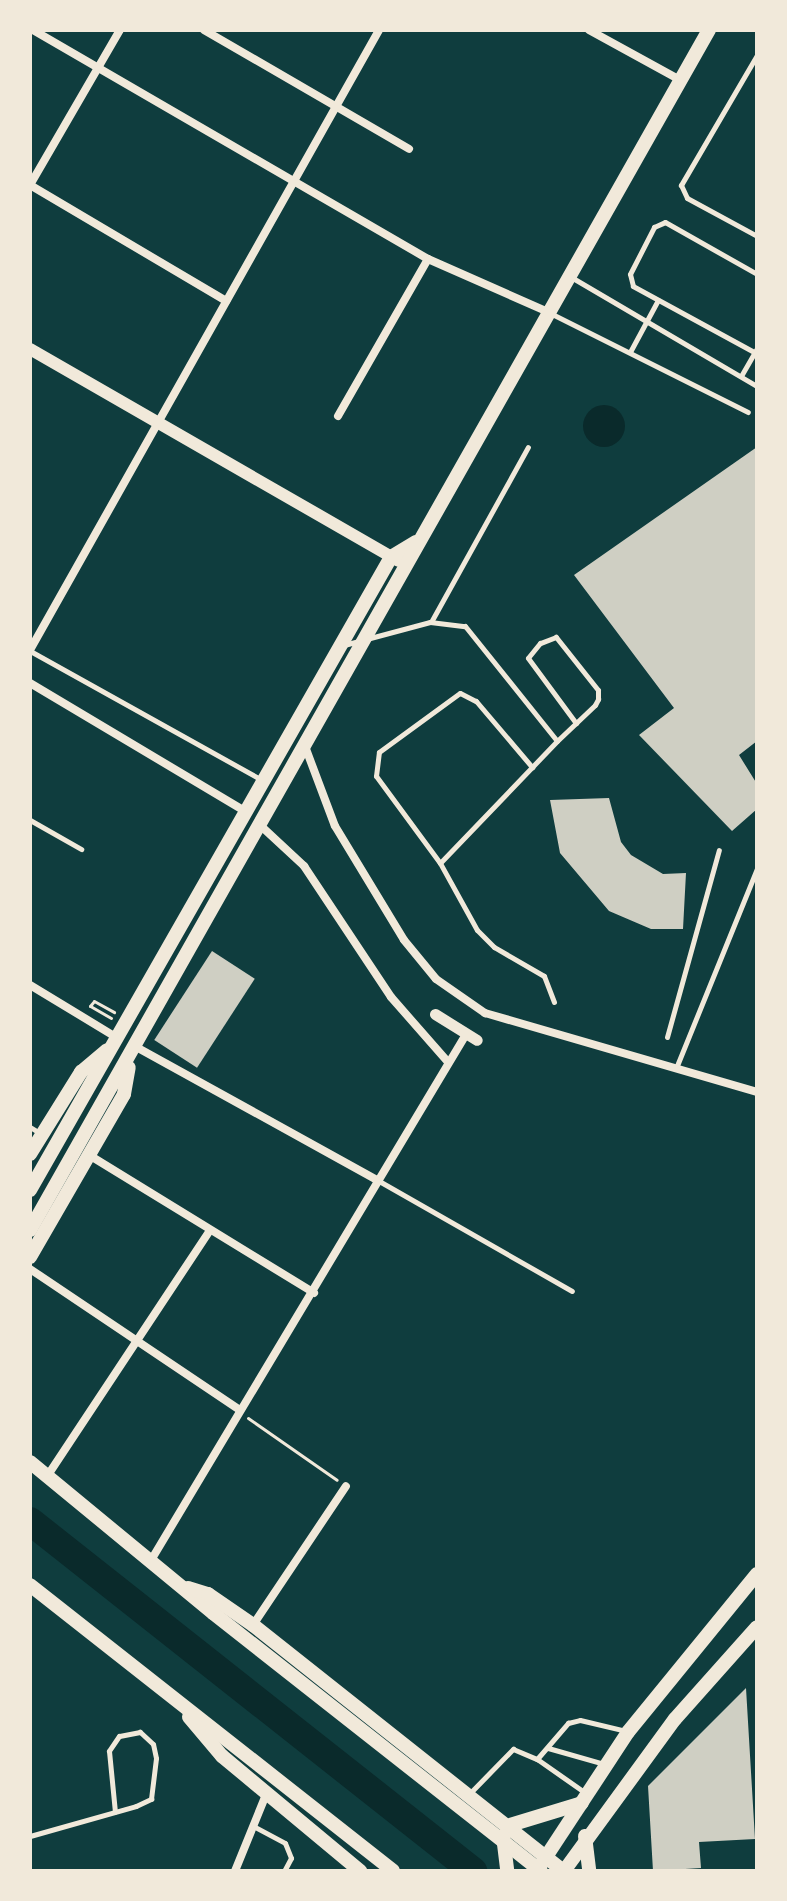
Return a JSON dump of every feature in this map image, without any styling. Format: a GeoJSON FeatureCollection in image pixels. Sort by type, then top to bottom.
{"type":"FeatureCollection","features":[{"type":"Feature","properties":{"kind":"main road"},"geometry":{"type":"LineString","coordinates":[[30,1230],[138,1048],[409,566],[416,542],[709,30]]}},
{"type":"Feature","properties":{"kind":"main road"},"geometry":{"type":"LineString","coordinates":[[30,349],[409,566]]}},
{"type":"Feature","properties":{"kind":"main road"},"geometry":{"type":"LineString","coordinates":[[30,1190],[391,557],[416,542]]}},
{"type":"Feature","properties":{"kind":"main road"},"geometry":{"type":"LineString","coordinates":[[30,1154],[36,1131],[81,1072],[113,1043]]}},
{"type":"Feature","properties":{"kind":"main road"},"geometry":{"type":"LineString","coordinates":[[30,1257],[124,1094],[129,1062]]}},
{"type":"Feature","properties":{"kind":"main road"},"geometry":{"type":"LineString","coordinates":[[30,1462],[213,1613],[541,1867],[563,1871],[585,1836],[675,1719],[757,1627]]}},
{"type":"Feature","properties":{"kind":"main road"},"geometry":{"type":"LineString","coordinates":[[541,1867],[628,1732],[757,1574]]}},
{"type":"Feature","properties":{"kind":"main road"},"geometry":{"type":"LineString","coordinates":[[30,1585],[393,1871]]}},
{"type":"Feature","properties":{"kind":"main road"},"geometry":{"type":"LineString","coordinates":[[179,1585],[208,1594],[253,1625],[469,1794],[504,1824],[541,1867]]}},
{"type":"Feature","properties":{"kind":"main road"},"geometry":{"type":"LineString","coordinates":[[180,1704],[222,1756],[360,1871]]}},
{"type":"Feature","properties":{"kind":"main road"},"geometry":{"type":"LineString","coordinates":[[504,1824],[585,1798]]}},
{"type":"Feature","properties":{"kind":"main road"},"geometry":{"type":"LineString","coordinates":[[504,1824],[507,1868]]}},
{"type":"Feature","properties":{"kind":"main road"},"geometry":{"type":"LineString","coordinates":[[585,1836],[589,1871]]}},
{"type":"Feature","properties":{"kind":"street"},"geometry":{"type":"LineString","coordinates":[[33,30],[428,259],[548,312]]}},
{"type":"Feature","properties":{"kind":"street"},"geometry":{"type":"LineString","coordinates":[[120,30],[30,185],[226,301]]}},
{"type":"Feature","properties":{"kind":"street"},"geometry":{"type":"LineString","coordinates":[[204,30],[409,149]]}},
{"type":"Feature","properties":{"kind":"street"},"geometry":{"type":"LineString","coordinates":[[31,651],[379,30]]}},
{"type":"Feature","properties":{"kind":"street"},"geometry":{"type":"LineString","coordinates":[[589,30],[680,80]]}},
{"type":"Feature","properties":{"kind":"street"},"geometry":{"type":"LineString","coordinates":[[338,416],[428,259]]}},
{"type":"Feature","properties":{"kind":"street"},"geometry":{"type":"LineString","coordinates":[[30,683],[245,811]]}},
{"type":"Feature","properties":{"kind":"street"},"geometry":{"type":"LineString","coordinates":[[306,749],[335,826],[404,940],[436,979],[485,1013],[757,1092]]}},
{"type":"Feature","properties":{"kind":"street"},"geometry":{"type":"LineString","coordinates":[[261,826],[304,866],[391,997],[448,1062]]}},
{"type":"Feature","properties":{"kind":"street"},"geometry":{"type":"LineString","coordinates":[[30,985],[113,1043]]}},
{"type":"Feature","properties":{"kind":"street"},"geometry":{"type":"LineString","coordinates":[[150,1562],[314,1293],[448,1062],[471,1038],[435,1014]]}},
{"type":"Feature","properties":{"kind":"street"},"geometry":{"type":"LineString","coordinates":[[138,1048],[379,1181]]}},
{"type":"Feature","properties":{"kind":"street"},"geometry":{"type":"LineString","coordinates":[[89,1155],[209,1232],[314,1293]]}},
{"type":"Feature","properties":{"kind":"street"},"geometry":{"type":"LineString","coordinates":[[48,1475],[209,1232]]}},
{"type":"Feature","properties":{"kind":"street"},"geometry":{"type":"LineString","coordinates":[[30,1269],[138,1338],[240,1410]]}},
{"type":"Feature","properties":{"kind":"street"},"geometry":{"type":"LineString","coordinates":[[253,1625],[346,1486]]}},
{"type":"Feature","properties":{"kind":"street"},"geometry":{"type":"LineString","coordinates":[[235,1871],[267,1792]]}},
{"type":"Feature","properties":{"kind":"lane"},"geometry":{"type":"LineString","coordinates":[[757,55],[681,185],[687,198],[757,236]]}},
{"type":"Feature","properties":{"kind":"lane"},"geometry":{"type":"LineString","coordinates":[[741,376],[756,350],[633,286],[630,274],[659,223],[671,224],[757,274]]}},
{"type":"Feature","properties":{"kind":"lane"},"geometry":{"type":"LineString","coordinates":[[569,276],[757,386]]}},
{"type":"Feature","properties":{"kind":"lane"},"geometry":{"type":"LineString","coordinates":[[630,352],[658,300]]}},
{"type":"Feature","properties":{"kind":"lane"},"geometry":{"type":"LineString","coordinates":[[548,312],[748,412]]}},
{"type":"Feature","properties":{"kind":"lane"},"geometry":{"type":"LineString","coordinates":[[430,622],[528,447]]}},
{"type":"Feature","properties":{"kind":"lane"},"geometry":{"type":"LineString","coordinates":[[341,645],[430,622],[458,624],[474,633],[557,741]]}},
{"type":"Feature","properties":{"kind":"lane"},"geometry":{"type":"LineString","coordinates":[[440,863],[595,705],[598,690],[562,641],[550,637],[529,652],[529,663],[576,723]]}},
{"type":"Feature","properties":{"kind":"lane"},"geometry":{"type":"LineString","coordinates":[[31,651],[263,781]]}},
{"type":"Feature","properties":{"kind":"lane"},"geometry":{"type":"LineString","coordinates":[[532,767],[469,694],[453,696],[379,752],[376,776],[440,863],[477,930],[494,947],[544,976],[554,1002]]}},
{"type":"Feature","properties":{"kind":"lane"},"geometry":{"type":"LineString","coordinates":[[30,820],[81,849]]}},
{"type":"Feature","properties":{"kind":"lane"},"geometry":{"type":"LineString","coordinates":[[667,1037],[719,850]]}},
{"type":"Feature","properties":{"kind":"lane"},"geometry":{"type":"LineString","coordinates":[[676,1068],[757,869]]}},
{"type":"Feature","properties":{"kind":"lane"},"geometry":{"type":"LineString","coordinates":[[379,1181],[572,1291]]}},
{"type":"Feature","properties":{"kind":"lane"},"geometry":{"type":"LineString","coordinates":[[537,1759],[574,1721],[628,1732]]}},
{"type":"Feature","properties":{"kind":"lane"},"geometry":{"type":"LineString","coordinates":[[30,1836],[115,1812],[153,1796],[153,1744],[140,1732],[119,1736],[109,1751],[115,1812]]}},
{"type":"Feature","properties":{"kind":"lane"},"geometry":{"type":"LineString","coordinates":[[548,1748],[607,1765]]}},
{"type":"Feature","properties":{"kind":"lane"},"geometry":{"type":"LineString","coordinates":[[469,1794],[507,1750],[518,1749],[537,1759],[585,1798]]}},
{"type":"Feature","properties":{"kind":"lane"},"geometry":{"type":"LineString","coordinates":[[253,1826],[285,1843],[291,1858],[284,1871]]}},
{"type":"Feature","properties":{"kind":"path"},"geometry":{"type":"LineString","coordinates":[[90,1006],[94,1001],[127,1018]]}},
{"type":"Feature","properties":{"kind":"path"},"geometry":{"type":"LineString","coordinates":[[240,1410],[260,1429],[346,1486]]}},
{"type":"Feature","properties":{"kind":"water"},"geometry":{"type":"Polygon","coordinates":[[[604,405],[619,411],[625,426],[619,441],[604,447],[589,441],[583,426],[589,411],[604,405]]]}},
{"type":"Feature","properties":{"kind":"building"},"geometry":{"type":"Polygon","coordinates":[[[757,447],[757,741],[739,755],[757,784],[757,809],[732,831],[639,735],[674,708],[574,575],[757,447]]]}},
{"type":"Feature","properties":{"kind":"building"},"geometry":{"type":"Polygon","coordinates":[[[609,798],[621,842],[631,855],[663,874],[686,873],[683,929],[651,929],[609,911],[560,853],[550,800],[609,798]]]}},
{"type":"Feature","properties":{"kind":"building"},"geometry":{"type":"Polygon","coordinates":[[[212,951],[255,979],[197,1068],[154,1040],[212,951]]]}},
{"type":"Feature","properties":{"kind":"building"},"geometry":{"type":"Polygon","coordinates":[[[746,1688],[755,1839],[699,1842],[701,1868],[653,1871],[648,1786],[746,1688]]]}},
{"type":"Feature","properties":{"kind":"waterway"},"geometry":{"type":"LineString","coordinates":[[30,1521],[473,1871]]}},
{"type":"Feature","properties":{"kind":"railway"},"geometry":{"type":"LineString","coordinates":[[757,1347],[757,1543]]}}]}
